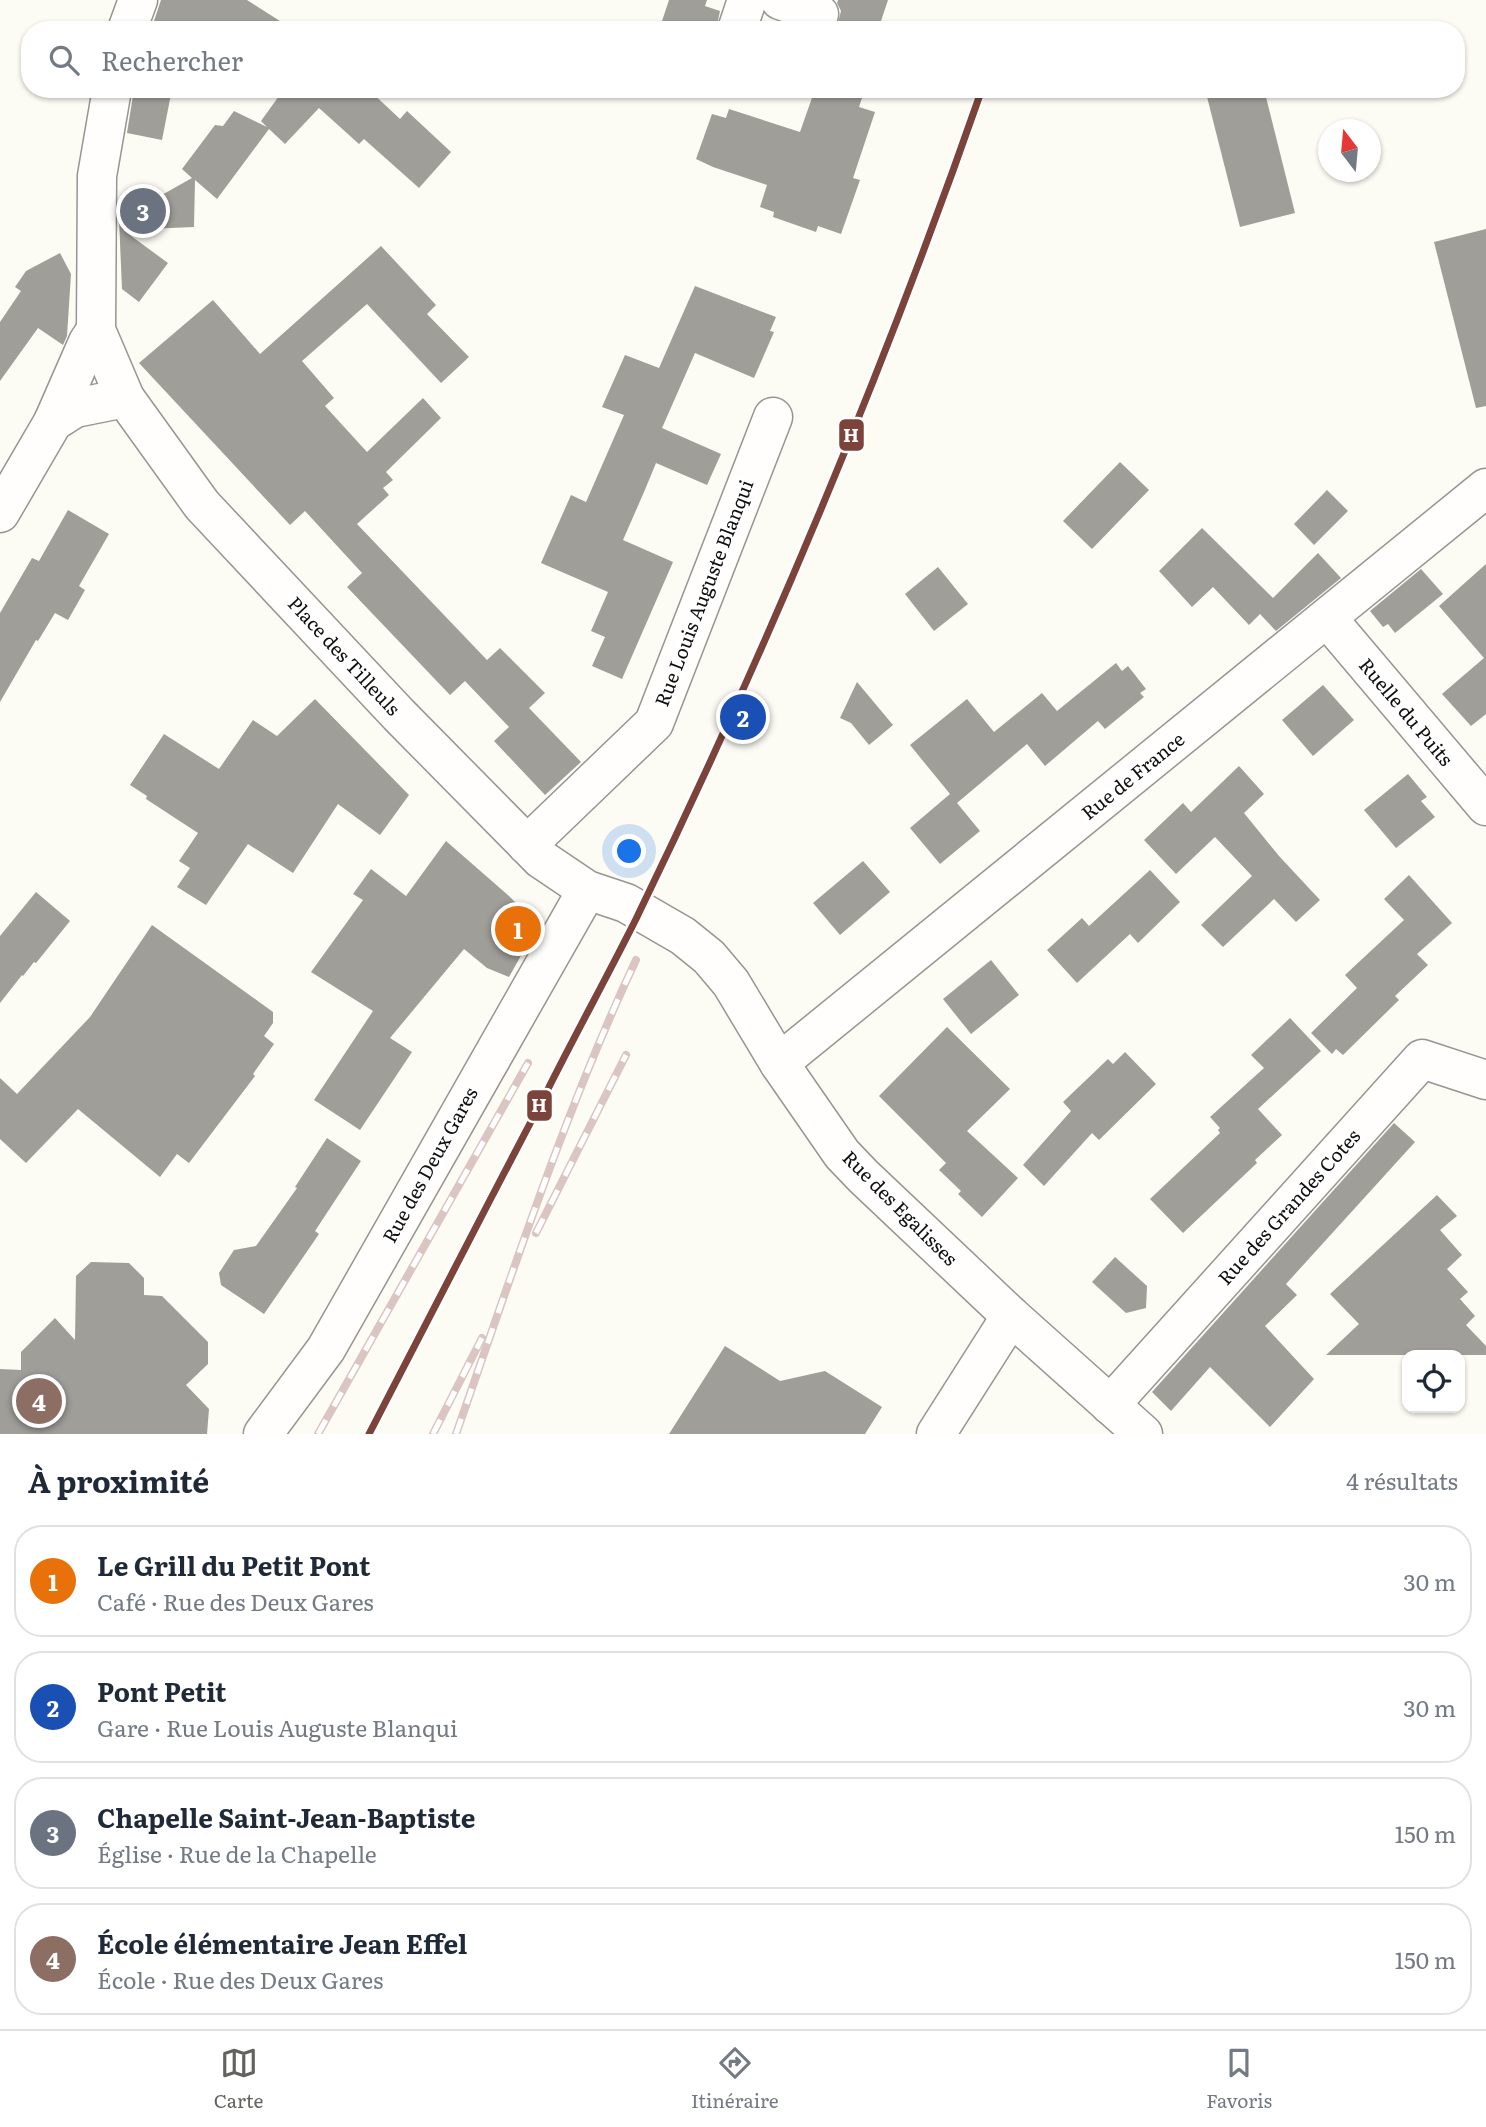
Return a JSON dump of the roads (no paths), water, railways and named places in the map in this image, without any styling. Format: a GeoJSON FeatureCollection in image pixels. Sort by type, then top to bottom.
{"type":"FeatureCollection","features":[{"type":"Feature","properties":{"kind":"street"},"geometry":{"type":"LineString","coordinates":[[130,21],[138,0]]}},
{"type":"Feature","properties":{"kind":"street"},"geometry":{"type":"LineString","coordinates":[[740,21],[747,0]]}},
{"type":"Feature","properties":{"kind":"street"},"geometry":{"type":"LineString","coordinates":[[783,1],[819,14],[816,21]]}},
{"type":"Feature","properties":{"kind":"street"},"geometry":{"type":"LineString","coordinates":[[0,513],[52,422],[96,330],[97,176],[110,98]]}},
{"type":"Feature","properties":{"kind":"street","name":"Place des Tilleuls"},"geometry":{"type":"LineString","coordinates":[[96,330],[125,398],[202,505],[399,715],[527,845],[541,859],[587,890]]}},
{"type":"Feature","properties":{"kind":"street"},"geometry":{"type":"LineString","coordinates":[[52,422],[75,408],[125,398]]}},
{"type":"Feature","properties":{"kind":"street","name":"Rue Louis Auguste Blanqui"},"geometry":{"type":"LineString","coordinates":[[527,845],[654,723],[773,417]]}},
{"type":"Feature","properties":{"kind":"street","name":"Rue de France"},"geometry":{"type":"LineString","coordinates":[[779,1063],[1486,488]]}},
{"type":"Feature","properties":{"kind":"street","name":"Ruelle du Puits"},"geometry":{"type":"LineString","coordinates":[[1327,618],[1486,806]]}},
{"type":"Feature","properties":{"kind":"street","name":"Rue des Egalisses"},"geometry":{"type":"LineString","coordinates":[[587,890],[626,903],[683,936],[709,957],[731,983],[779,1063],[842,1154],[1011,1316],[1143,1434]]}},
{"type":"Feature","properties":{"kind":"street","name":"Rue des Deux Gares"},"geometry":{"type":"LineString","coordinates":[[263,1434],[326,1349],[587,890]]}},
{"type":"Feature","properties":{"kind":"street","name":"Rue des Grandes Cotes"},"geometry":{"type":"LineString","coordinates":[[1111,1405],[1422,1059],[1486,1080]]}},
{"type":"Feature","properties":{"kind":"street"},"geometry":{"type":"LineString","coordinates":[[936,1434],[1011,1316]]}},
{"type":"Feature","properties":{"kind":"railway"},"geometry":{"type":"LineString","coordinates":[[456,1434],[562,1135],[636,960]]}},
{"type":"Feature","properties":{"kind":"railway"},"geometry":{"type":"LineString","coordinates":[[536,1233],[626,1055]]}},
{"type":"Feature","properties":{"kind":"railway"},"geometry":{"type":"LineString","coordinates":[[318,1434],[528,1063]]}},
{"type":"Feature","properties":{"kind":"railway"},"geometry":{"type":"LineString","coordinates":[[433,1434],[482,1338]]}},
{"type":"Feature","properties":{"kind":"place","name":"Chapelle Saint-Jean-Baptiste"},"geometry":{"type":"Point","coordinates":[143,211]}},
{"type":"Feature","properties":{"kind":"place","name":"Pont Petit"},"geometry":{"type":"Point","coordinates":[743,717]}},
{"type":"Feature","properties":{"kind":"place","name":"Le Grill du Petit Pont"},"geometry":{"type":"Point","coordinates":[518,929]}},
{"type":"Feature","properties":{"kind":"place","name":"École élémentaire Jean Effel"},"geometry":{"type":"Point","coordinates":[39,1401]}}]}
